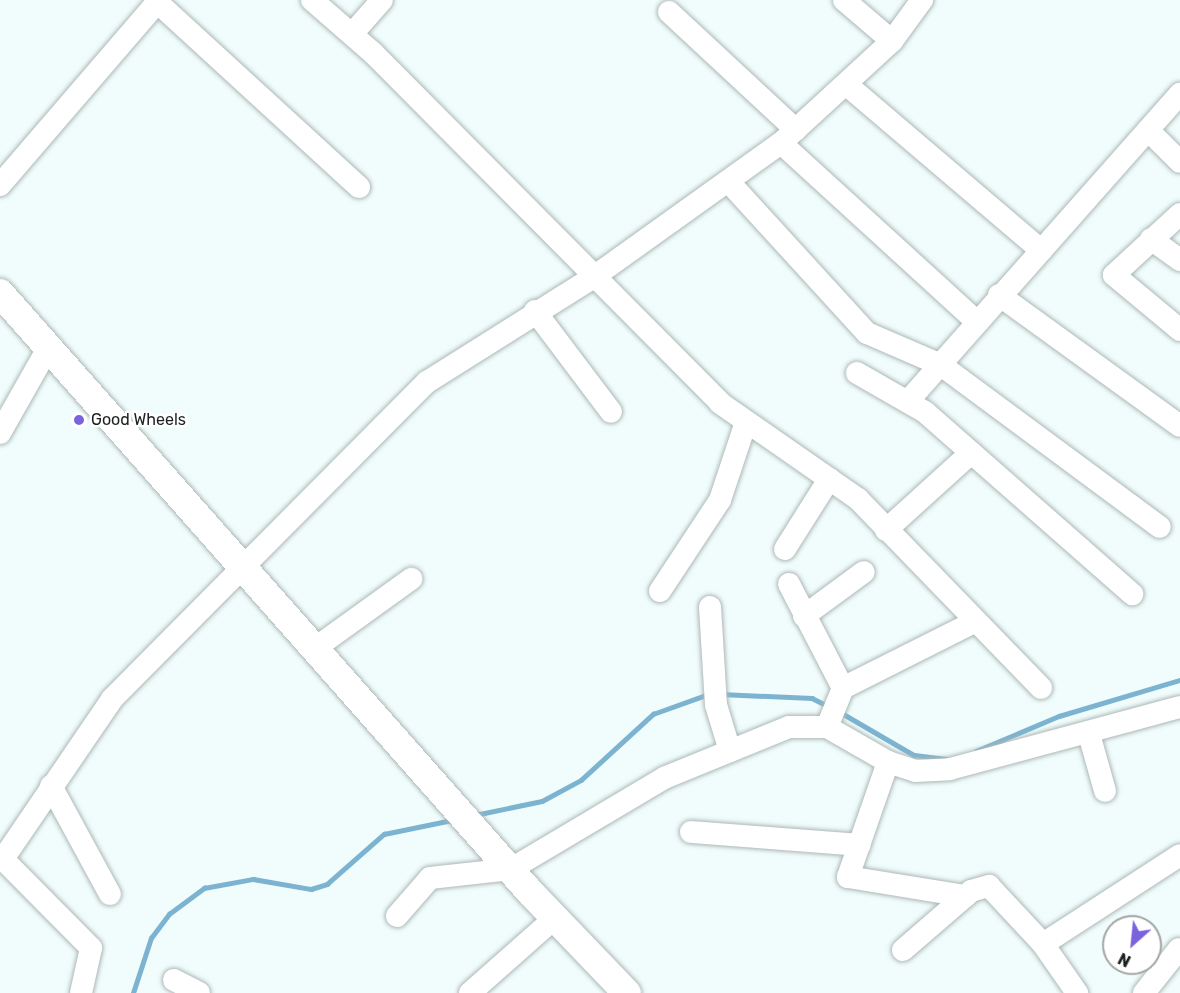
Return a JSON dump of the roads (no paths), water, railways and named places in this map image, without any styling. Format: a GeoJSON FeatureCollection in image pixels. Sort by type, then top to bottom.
{"type":"FeatureCollection","features":[{"type":"Feature","properties":{"kind":"main road"},"geometry":{"type":"LineString","coordinates":[[0,293],[314,649],[478,827],[607,993]]}},
{"type":"Feature","properties":{"kind":"main road"},"geometry":{"type":"LineString","coordinates":[[552,921],[627,993]]}},
{"type":"Feature","properties":{"kind":"street"},"geometry":{"type":"LineString","coordinates":[[312,0],[352,34],[720,403],[829,479],[886,530],[1041,688]]}},
{"type":"Feature","properties":{"kind":"street"},"geometry":{"type":"LineString","coordinates":[[352,34],[382,0]]}},
{"type":"Feature","properties":{"kind":"street"},"geometry":{"type":"LineString","coordinates":[[844,0],[892,41]]}},
{"type":"Feature","properties":{"kind":"street"},"geometry":{"type":"LineString","coordinates":[[81,993],[92,948],[9,882],[4,864],[4,851],[112,699],[427,382],[535,311],[595,276],[788,136],[847,85],[892,41],[922,0]]}},
{"type":"Feature","properties":{"kind":"street"},"geometry":{"type":"LineString","coordinates":[[0,185],[158,1],[359,187]]}},
{"type":"Feature","properties":{"kind":"street"},"geometry":{"type":"LineString","coordinates":[[669,12],[788,136],[977,321]]}},
{"type":"Feature","properties":{"kind":"street"},"geometry":{"type":"LineString","coordinates":[[847,85],[1041,250]]}},
{"type":"Feature","properties":{"kind":"street"},"geometry":{"type":"LineString","coordinates":[[909,400],[999,295],[1180,94]]}},
{"type":"Feature","properties":{"kind":"street"},"geometry":{"type":"LineString","coordinates":[[1148,130],[1180,162]]}},
{"type":"Feature","properties":{"kind":"street"},"geometry":{"type":"LineString","coordinates":[[728,181],[853,321],[882,341],[940,365],[1160,527]]}},
{"type":"Feature","properties":{"kind":"street"},"geometry":{"type":"LineString","coordinates":[[1180,214],[1114,275],[1180,330]]}},
{"type":"Feature","properties":{"kind":"street"},"geometry":{"type":"LineString","coordinates":[[1151,239],[1180,261]]}},
{"type":"Feature","properties":{"kind":"street"},"geometry":{"type":"LineString","coordinates":[[999,295],[1180,426]]}},
{"type":"Feature","properties":{"kind":"street"},"geometry":{"type":"LineString","coordinates":[[535,311],[611,412]]}},
{"type":"Feature","properties":{"kind":"street"},"geometry":{"type":"LineString","coordinates":[[0,433],[48,348]]}},
{"type":"Feature","properties":{"kind":"street"},"geometry":{"type":"LineString","coordinates":[[857,373],[909,400],[1132,594]]}},
{"type":"Feature","properties":{"kind":"street"},"geometry":{"type":"LineString","coordinates":[[660,591],[720,500],[746,422]]}},
{"type":"Feature","properties":{"kind":"street"},"geometry":{"type":"LineString","coordinates":[[886,530],[971,453]]}},
{"type":"Feature","properties":{"kind":"street"},"geometry":{"type":"LineString","coordinates":[[785,549],[829,479]]}},
{"type":"Feature","properties":{"kind":"street"},"geometry":{"type":"LineString","coordinates":[[804,616],[864,572]]}},
{"type":"Feature","properties":{"kind":"street"},"geometry":{"type":"LineString","coordinates":[[314,649],[411,579]]}},
{"type":"Feature","properties":{"kind":"street"},"geometry":{"type":"LineString","coordinates":[[789,584],[804,616],[834,706],[888,762],[915,771],[950,769],[1089,734],[1180,707]]}},
{"type":"Feature","properties":{"kind":"street"},"geometry":{"type":"LineString","coordinates":[[710,607],[716,696],[730,751]]}},
{"type":"Feature","properties":{"kind":"street"},"geometry":{"type":"LineString","coordinates":[[397,916],[430,878],[511,869],[664,778],[834,706],[974,622]]}},
{"type":"Feature","properties":{"kind":"street"},"geometry":{"type":"LineString","coordinates":[[1089,734],[1105,791]]}},
{"type":"Feature","properties":{"kind":"street"},"geometry":{"type":"LineString","coordinates":[[888,762],[848,877],[965,896]]}},
{"type":"Feature","properties":{"kind":"street"},"geometry":{"type":"LineString","coordinates":[[51,786],[110,894]]}},
{"type":"Feature","properties":{"kind":"street"},"geometry":{"type":"LineString","coordinates":[[692,832],[860,845]]}},
{"type":"Feature","properties":{"kind":"street"},"geometry":{"type":"LineString","coordinates":[[1043,944],[1180,855]]}},
{"type":"Feature","properties":{"kind":"street"},"geometry":{"type":"LineString","coordinates":[[903,950],[965,896],[989,886],[1043,944],[1077,993]]}},
{"type":"Feature","properties":{"kind":"street"},"geometry":{"type":"LineString","coordinates":[[470,993],[552,921]]}},
{"type":"Feature","properties":{"kind":"street"},"geometry":{"type":"LineString","coordinates":[[1144,993],[1179,950]]}},
{"type":"Feature","properties":{"kind":"street"},"geometry":{"type":"LineString","coordinates":[[174,980],[199,993]]}},
{"type":"Feature","properties":{"kind":"waterway"},"geometry":{"type":"LineString","coordinates":[[976,751],[1059,716],[1180,680]]}},
{"type":"Feature","properties":{"kind":"waterway"},"geometry":{"type":"LineString","coordinates":[[475,815],[542,801],[581,780],[653,714],[709,694]]}},
{"type":"Feature","properties":{"kind":"waterway"},"geometry":{"type":"LineString","coordinates":[[720,694],[812,698],[830,707]]}},
{"type":"Feature","properties":{"kind":"waterway"},"geometry":{"type":"LineString","coordinates":[[840,712],[914,755],[946,759]]}},
{"type":"Feature","properties":{"kind":"waterway"},"geometry":{"type":"LineString","coordinates":[[133,993],[151,938],[169,914],[204,888],[253,879],[311,889],[327,884],[384,834],[452,820]]}},
{"type":"Feature","properties":{"kind":"place","name":"Good Wheels"},"geometry":{"type":"Point","coordinates":[79,420]}}]}
